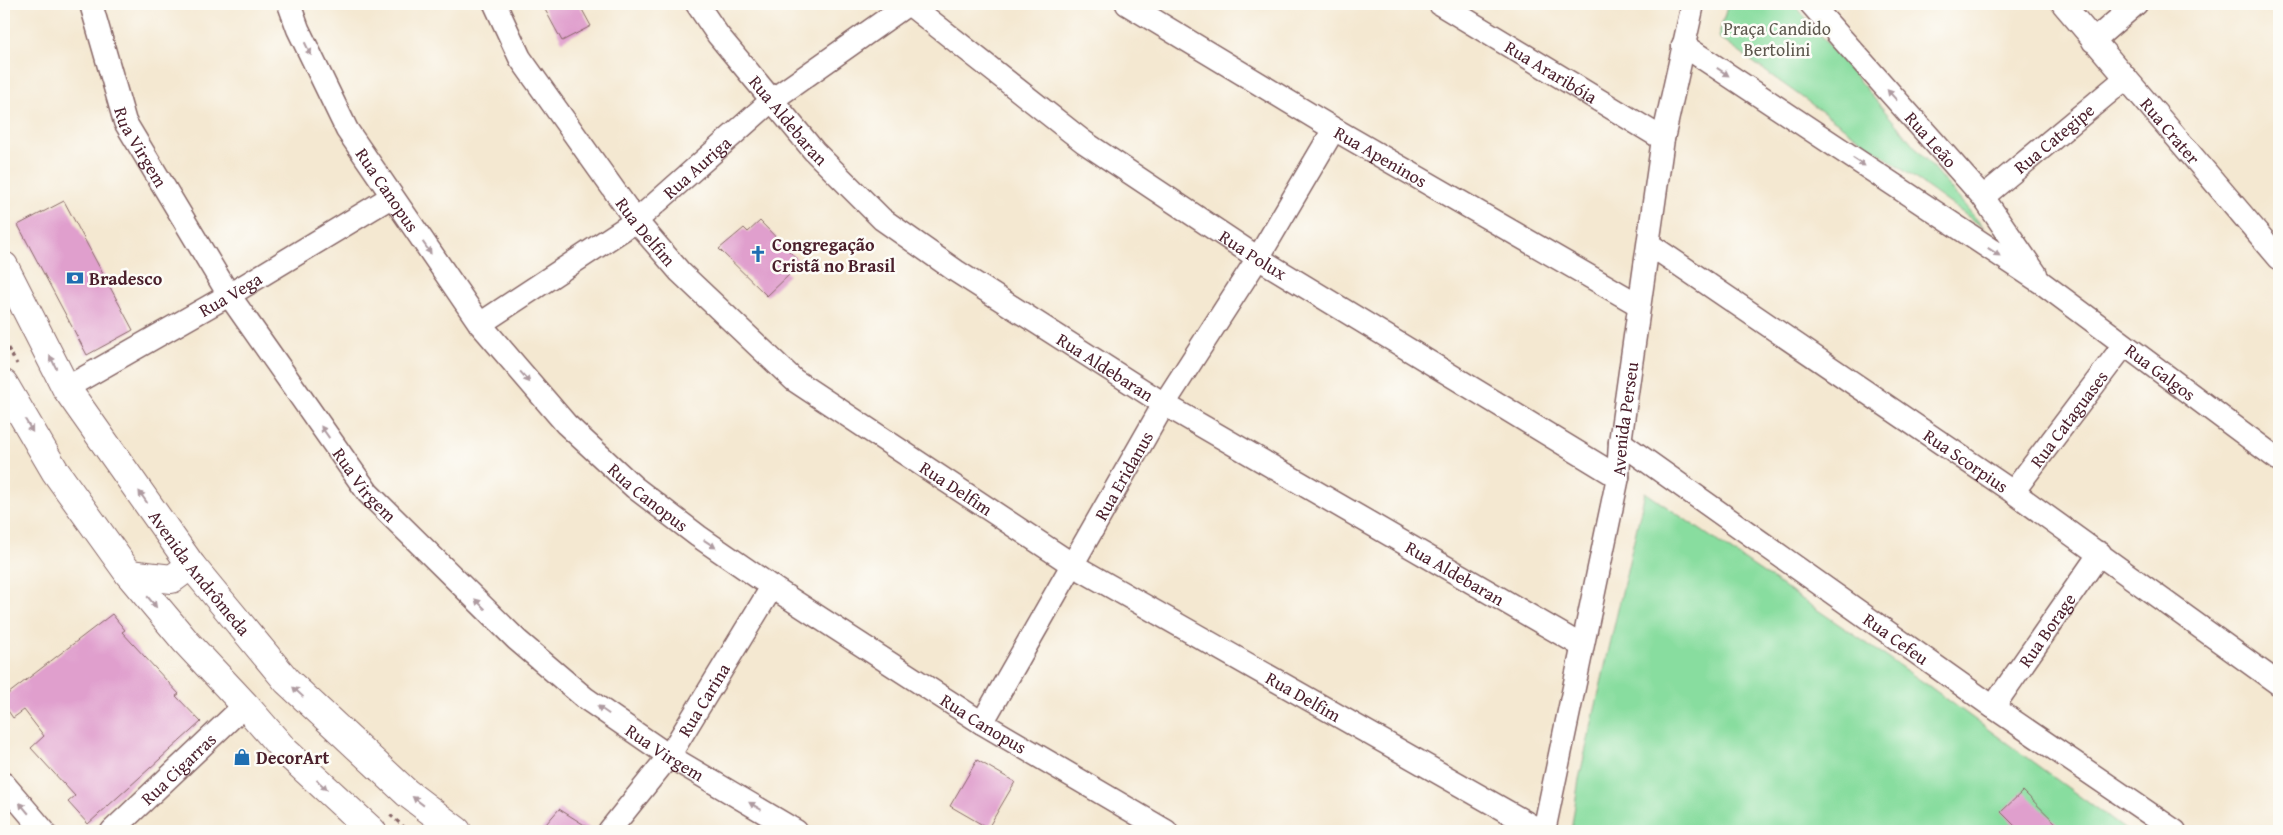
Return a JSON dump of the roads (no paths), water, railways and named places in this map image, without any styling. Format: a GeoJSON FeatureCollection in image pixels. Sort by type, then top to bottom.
{"type":"FeatureCollection","features":[{"type":"Feature","properties":{"kind":"main road","name":"Avenida Andrômeda"},"geometry":{"type":"LineString","coordinates":[[4,266],[66,388],[191,565],[287,681],[407,793],[457,831]]}},
{"type":"Feature","properties":{"kind":"main road"},"geometry":{"type":"LineString","coordinates":[[4,384],[55,471],[129,574],[186,642],[285,751],[372,831]]}},
{"type":"Feature","properties":{"kind":"main road"},"geometry":{"type":"LineString","coordinates":[[129,574],[172,579],[191,565]]}},
{"type":"Feature","properties":{"kind":"street","name":"Rua Virgem"},"geometry":{"type":"LineString","coordinates":[[91,4],[125,122],[229,294],[368,492],[517,640],[585,698],[669,756],[796,831]]}},
{"type":"Feature","properties":{"kind":"street","name":"Rua Canopus"},"geometry":{"type":"LineString","coordinates":[[289,4],[298,29],[347,130],[480,324],[566,424],[634,487],[698,536],[772,587],[982,723],[1166,831]]}},
{"type":"Feature","properties":{"kind":"street","name":"Rua Delfim"},"geometry":{"type":"LineString","coordinates":[[494,4],[520,58],[636,220],[680,272],[794,380],[1074,565],[1542,831]]}},
{"type":"Feature","properties":{"kind":"street","name":"Rua Aldebaran"},"geometry":{"type":"LineString","coordinates":[[697,4],[718,35],[814,151],[882,219],[956,271],[1164,404],[1582,646]]}},
{"type":"Feature","properties":{"kind":"street","name":"Rua Auriga"},"geometry":{"type":"LineString","coordinates":[[480,324],[636,220],[772,100],[908,4]]}},
{"type":"Feature","properties":{"kind":"street","name":"Rua Polux"},"geometry":{"type":"LineString","coordinates":[[908,4],[1084,142],[1258,258],[1618,477]]}},
{"type":"Feature","properties":{"kind":"street","name":"Rua Apeninos"},"geometry":{"type":"LineString","coordinates":[[1127,4],[1334,129],[1639,305]]}},
{"type":"Feature","properties":{"kind":"street","name":"Rua Araribóia"},"geometry":{"type":"LineString","coordinates":[[1440,4],[1663,139]]}},
{"type":"Feature","properties":{"kind":"street","name":"Avenida Perseu"},"geometry":{"type":"LineString","coordinates":[[1542,831],[1618,477],[1620,442],[1663,139],[1693,4]]}},
{"type":"Feature","properties":{"kind":"street","name":"Rua Leão"},"geometry":{"type":"LineString","coordinates":[[1811,4],[1983,197],[2042,283]]}},
{"type":"Feature","properties":{"kind":"street","name":"Rua Crater"},"geometry":{"type":"LineString","coordinates":[[2062,4],[2279,258]]}},
{"type":"Feature","properties":{"kind":"street"},"geometry":{"type":"LineString","coordinates":[[2093,41],[2136,4]]}},
{"type":"Feature","properties":{"kind":"street"},"geometry":{"type":"LineString","coordinates":[[1683,45],[2042,283]]}},
{"type":"Feature","properties":{"kind":"street","name":"Rua Categipe"},"geometry":{"type":"LineString","coordinates":[[1983,197],[2126,78]]}},
{"type":"Feature","properties":{"kind":"street","name":"Rua Eridanus"},"geometry":{"type":"LineString","coordinates":[[982,723],[1074,565],[1164,404],[1258,258],[1334,129]]}},
{"type":"Feature","properties":{"kind":"street","name":"Rua Vega"},"geometry":{"type":"LineString","coordinates":[[66,388],[392,197]]}},
{"type":"Feature","properties":{"kind":"street","name":"Rua Scorpius"},"geometry":{"type":"LineString","coordinates":[[1648,244],[2013,492],[2279,684]]}},
{"type":"Feature","properties":{"kind":"street","name":"Rua Galgos"},"geometry":{"type":"LineString","coordinates":[[2042,283],[2279,460]]}},
{"type":"Feature","properties":{"kind":"street","name":"Rua Cataguases"},"geometry":{"type":"LineString","coordinates":[[2013,492],[2124,345]]}},
{"type":"Feature","properties":{"kind":"street","name":"Rua Cefeu"},"geometry":{"type":"LineString","coordinates":[[1620,442],[1993,707],[2175,831]]}},
{"type":"Feature","properties":{"kind":"street","name":"Rua Borage"},"geometry":{"type":"LineString","coordinates":[[1993,707],[2100,553]]}},
{"type":"Feature","properties":{"kind":"street","name":"Rua Carina"},"geometry":{"type":"LineString","coordinates":[[609,831],[669,756],[772,587]]}},
{"type":"Feature","properties":{"kind":"street","name":"Rua Cigarras"},"geometry":{"type":"LineString","coordinates":[[112,831],[245,705]]}},
{"type":"Feature","properties":{"kind":"street"},"geometry":{"type":"LineString","coordinates":[[4,784],[44,831]]}},
{"type":"Feature","properties":{"kind":"place","name":"Congregação Cristã no Brasil"},"geometry":{"type":"Point","coordinates":[758,254]}},
{"type":"Feature","properties":{"kind":"place","name":"Bradesco"},"geometry":{"type":"Point","coordinates":[75,278]}},
{"type":"Feature","properties":{"kind":"place","name":"DecorArt"},"geometry":{"type":"Point","coordinates":[242,757]}},
{"type":"Feature","properties":{"kind":"park label","name":"Praça Candido Bertolini"},"geometry":{"type":"Point","coordinates":[1777,38]}}]}
